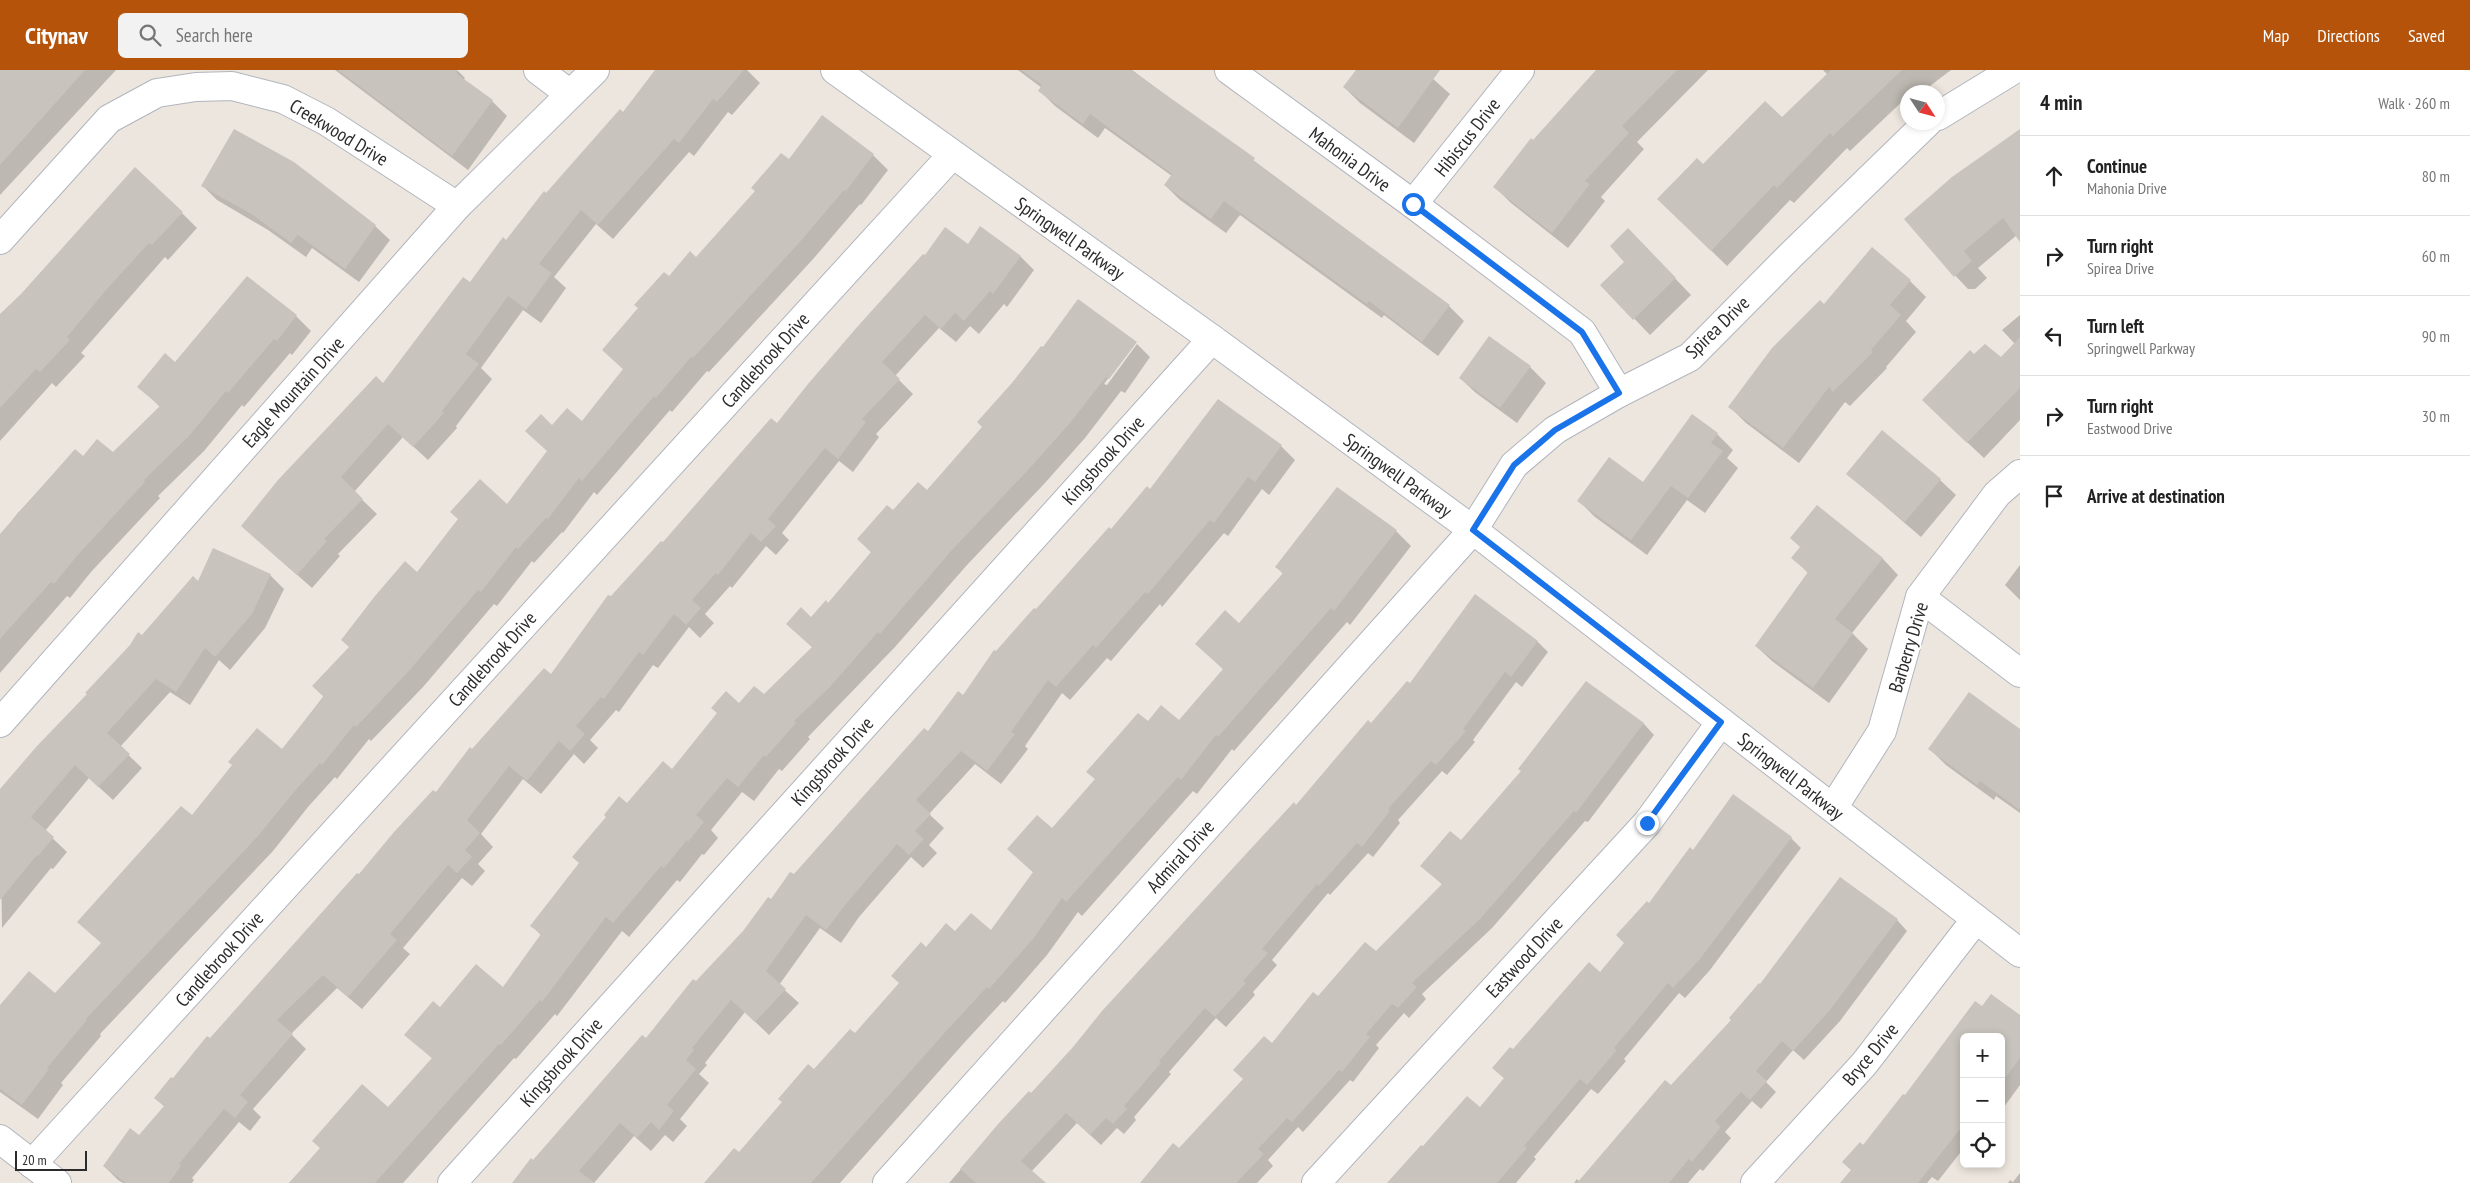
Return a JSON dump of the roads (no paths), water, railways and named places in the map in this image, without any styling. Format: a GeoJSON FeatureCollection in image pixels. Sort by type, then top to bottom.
{"type":"FeatureCollection","features":[{"type":"Feature","properties":{"kind":"street"},"geometry":{"type":"LineString","coordinates":[[538,70],[570,94]]}},
{"type":"Feature","properties":{"kind":"street","name":"Eagle Mountain Drive"},"geometry":{"type":"LineString","coordinates":[[0,723],[457,206],[595,70]]}},
{"type":"Feature","properties":{"kind":"street","name":"Springwell Parkway"},"geometry":{"type":"LineString","coordinates":[[835,70],[1212,339],[1473,530],[2020,953]]}},
{"type":"Feature","properties":{"kind":"street","name":"Mahonia Drive"},"geometry":{"type":"LineString","coordinates":[[1229,70],[1413,204],[1582,332],[1619,393]]}},
{"type":"Feature","properties":{"kind":"street","name":"Hibiscus Drive"},"geometry":{"type":"LineString","coordinates":[[1413,204],[1520,70]]}},
{"type":"Feature","properties":{"kind":"street"},"geometry":{"type":"LineString","coordinates":[[1945,112],[2013,70]]}},
{"type":"Feature","properties":{"kind":"street","name":"Creekwood Drive"},"geometry":{"type":"LineString","coordinates":[[0,240],[109,119],[157,93],[196,87],[232,86],[283,99],[326,121],[457,206]]}},
{"type":"Feature","properties":{"kind":"street","name":"Spirea Drive"},"geometry":{"type":"LineString","coordinates":[[1473,530],[1514,465],[1555,430],[1619,393],[1690,357],[1791,254],[1920,130]]}},
{"type":"Feature","properties":{"kind":"street","name":"Candlebrook Drive"},"geometry":{"type":"LineString","coordinates":[[32,1164],[952,155]]}},
{"type":"Feature","properties":{"kind":"street","name":"Kingsbrook Drive"},"geometry":{"type":"LineString","coordinates":[[452,1183],[1212,339]]}},
{"type":"Feature","properties":{"kind":"street","name":"Barberry Drive"},"geometry":{"type":"LineString","coordinates":[[1833,808],[1882,731],[1920,597],[1996,494],[2020,474]]}},
{"type":"Feature","properties":{"kind":"street","name":"Admiral Drive"},"geometry":{"type":"LineString","coordinates":[[887,1183],[1473,530]]}},
{"type":"Feature","properties":{"kind":"street"},"geometry":{"type":"LineString","coordinates":[[1920,597],[2020,673]]}},
{"type":"Feature","properties":{"kind":"street","name":"Eastwood Drive"},"geometry":{"type":"LineString","coordinates":[[1316,1183],[1647,823],[1721,722]]}},
{"type":"Feature","properties":{"kind":"street","name":"Bryce Drive"},"geometry":{"type":"LineString","coordinates":[[1755,1183],[1864,1064],[1976,919]]}},
{"type":"Feature","properties":{"kind":"street"},"geometry":{"type":"LineString","coordinates":[[0,1139],[58,1183]]}}]}
